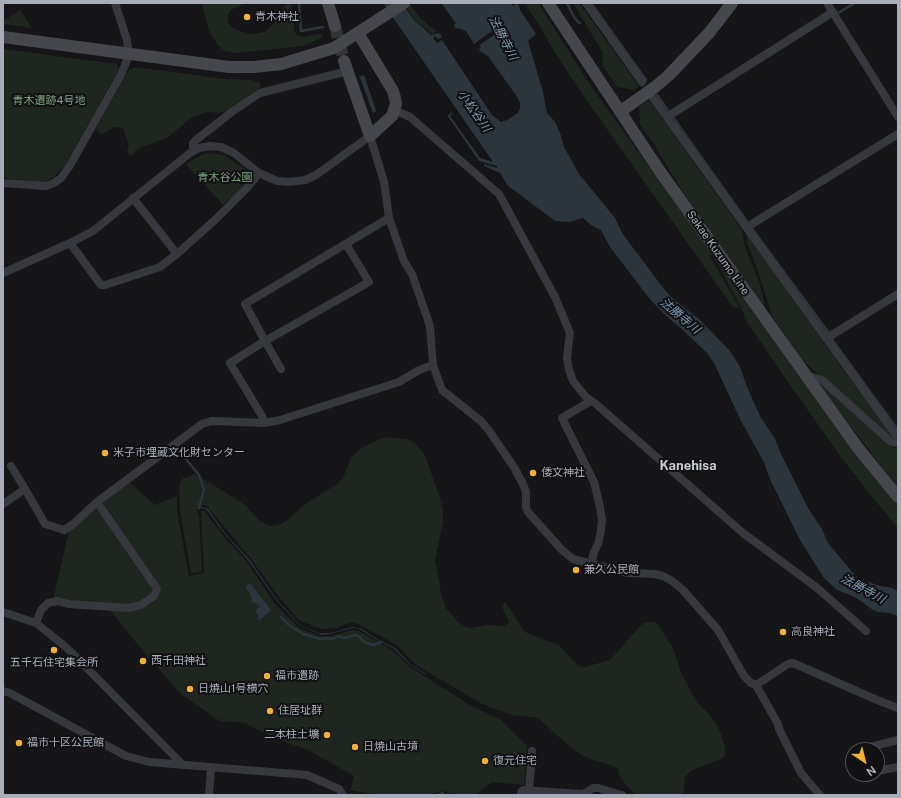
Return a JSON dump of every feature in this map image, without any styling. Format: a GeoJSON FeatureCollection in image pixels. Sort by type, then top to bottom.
{"type":"FeatureCollection","features":[{"type":"Feature","properties":{"kind":"main road"},"geometry":{"type":"LineString","coordinates":[[328,3],[335,26]]}},
{"type":"Feature","properties":{"kind":"main road"},"geometry":{"type":"LineString","coordinates":[[3,37],[129,55],[229,67],[254,67],[281,64],[334,48],[404,3]]}},
{"type":"Feature","properties":{"kind":"main road","name":"Sakae Kuzumo Line"},"geometry":{"type":"LineString","coordinates":[[548,3],[659,170],[858,448],[898,497]]}},
{"type":"Feature","properties":{"kind":"main road"},"geometry":{"type":"LineString","coordinates":[[620,111],[655,87],[669,75],[709,32],[732,3]]}},
{"type":"Feature","properties":{"kind":"main road"},"geometry":{"type":"LineString","coordinates":[[346,66],[370,136],[392,116],[395,98],[393,91],[358,33]]}},
{"type":"Feature","properties":{"kind":"street"},"geometry":{"type":"LineString","coordinates":[[3,183],[46,186],[61,178],[69,167],[121,75],[129,55],[127,40],[115,3]]}},
{"type":"Feature","properties":{"kind":"street"},"geometry":{"type":"LineString","coordinates":[[586,3],[642,82]]}},
{"type":"Feature","properties":{"kind":"street"},"geometry":{"type":"LineString","coordinates":[[827,3],[898,117]]}},
{"type":"Feature","properties":{"kind":"street"},"geometry":{"type":"LineString","coordinates":[[666,117],[833,12]]}},
{"type":"Feature","properties":{"kind":"street"},"geometry":{"type":"LineString","coordinates":[[194,151],[193,144],[196,140],[233,111],[260,93],[346,66]]}},
{"type":"Feature","properties":{"kind":"street"},"geometry":{"type":"LineString","coordinates":[[653,98],[898,438]]}},
{"type":"Feature","properties":{"kind":"street"},"geometry":{"type":"LineString","coordinates":[[394,110],[410,116],[499,194],[555,297],[570,332],[567,358],[569,370],[573,381],[586,398],[592,401],[743,533],[816,587],[866,631]]}},
{"type":"Feature","properties":{"kind":"street"},"geometry":{"type":"LineString","coordinates":[[747,227],[898,134]]}},
{"type":"Feature","properties":{"kind":"street"},"geometry":{"type":"LineString","coordinates":[[3,273],[70,243],[92,231],[199,148],[221,146],[234,153],[259,173],[277,181],[289,182],[311,178],[370,136],[384,182],[389,218],[404,261],[412,274],[430,326],[433,365],[442,390],[481,421],[515,469],[523,484],[526,492],[526,507],[532,518],[560,549],[572,559],[628,573],[654,574],[663,576],[678,585],[718,630],[744,676],[751,683],[756,685],[775,719],[801,773],[820,795]]}},
{"type":"Feature","properties":{"kind":"street"},"geometry":{"type":"LineString","coordinates":[[70,243],[101,285],[160,267],[216,219],[247,188],[259,173]]}},
{"type":"Feature","properties":{"kind":"street"},"geometry":{"type":"LineString","coordinates":[[133,198],[177,254]]}},
{"type":"Feature","properties":{"kind":"street"},"geometry":{"type":"LineString","coordinates":[[281,370],[245,304],[389,218]]}},
{"type":"Feature","properties":{"kind":"street"},"geometry":{"type":"LineString","coordinates":[[264,423],[262,416],[230,363],[265,341],[368,282],[346,244]]}},
{"type":"Feature","properties":{"kind":"street"},"geometry":{"type":"LineString","coordinates":[[827,338],[898,294]]}},
{"type":"Feature","properties":{"kind":"street"},"geometry":{"type":"LineString","coordinates":[[11,466],[45,524],[64,530],[72,526],[97,502],[202,424],[212,421],[264,423],[280,420],[399,382],[419,370],[433,365]]}},
{"type":"Feature","properties":{"kind":"street"},"geometry":{"type":"LineString","coordinates":[[806,375],[822,380],[890,441],[898,443]]}},
{"type":"Feature","properties":{"kind":"street"},"geometry":{"type":"LineString","coordinates":[[592,401],[562,418],[594,482],[600,507],[602,530],[593,555],[592,563]]}},
{"type":"Feature","properties":{"kind":"street"},"geometry":{"type":"LineString","coordinates":[[3,504],[25,489]]}},
{"type":"Feature","properties":{"kind":"street"},"geometry":{"type":"LineString","coordinates":[[36,622],[41,610],[48,604],[58,601],[68,604],[129,608],[141,605],[154,596],[157,589],[97,502]]}},
{"type":"Feature","properties":{"kind":"street"},"geometry":{"type":"LineString","coordinates":[[3,612],[36,622],[67,648],[183,765]]}},
{"type":"Feature","properties":{"kind":"street"},"geometry":{"type":"LineString","coordinates":[[756,685],[788,664],[792,663],[870,698],[898,708]]}},
{"type":"Feature","properties":{"kind":"street"},"geometry":{"type":"LineString","coordinates":[[3,691],[10,693],[126,756],[148,762],[211,768],[306,774],[339,789],[343,795]]}},
{"type":"Feature","properties":{"kind":"street"},"geometry":{"type":"LineString","coordinates":[[885,743],[898,740]]}},
{"type":"Feature","properties":{"kind":"street"},"geometry":{"type":"LineString","coordinates":[[529,790],[532,751]]}},
{"type":"Feature","properties":{"kind":"street"},"geometry":{"type":"LineString","coordinates":[[885,769],[898,767]]}},
{"type":"Feature","properties":{"kind":"street"},"geometry":{"type":"LineString","coordinates":[[210,795],[211,768]]}},
{"type":"Feature","properties":{"kind":"street"},"geometry":{"type":"LineString","coordinates":[[521,795],[523,790],[581,794],[586,793],[593,788],[622,795]]}},
{"type":"Feature","properties":{"kind":"green space"},"geometry":{"type":"Polygon","coordinates":[[[202,3],[246,3],[231,10],[228,14],[228,21],[233,28],[248,34],[261,33],[267,30],[274,23],[279,12],[288,3],[290,3],[293,10],[294,31],[297,35],[305,37],[321,33],[323,37],[303,46],[237,53],[225,51],[218,45],[209,31],[202,3]]]}},
{"type":"Feature","properties":{"kind":"green space"},"geometry":{"type":"Polygon","coordinates":[[[404,3],[409,3],[419,17],[437,32],[432,34],[415,20],[404,3]]]}},
{"type":"Feature","properties":{"kind":"green space"},"geometry":{"type":"Polygon","coordinates":[[[529,3],[538,3],[591,86],[710,251],[711,258],[739,309],[732,306],[578,88],[526,5],[529,3]]]}},
{"type":"Feature","properties":{"kind":"green space"},"geometry":{"type":"Polygon","coordinates":[[[573,3],[579,3],[639,86],[634,90],[617,87],[602,65],[603,53],[573,3]]]}},
{"type":"Feature","properties":{"kind":"green space"},"geometry":{"type":"Polygon","coordinates":[[[20,10],[32,28],[3,24],[3,21],[20,10]]]}},
{"type":"Feature","properties":{"kind":"green space","name":"青木遺跡4号地"},"geometry":{"type":"Polygon","coordinates":[[[3,49],[117,64],[119,70],[65,165],[54,177],[46,181],[41,182],[3,178],[3,49]]]}},
{"type":"Feature","properties":{"kind":"green space"},"geometry":{"type":"Polygon","coordinates":[[[136,67],[216,78],[251,80],[259,82],[261,87],[226,111],[219,113],[207,112],[191,118],[167,138],[142,147],[132,156],[129,155],[127,151],[129,145],[123,128],[115,127],[103,134],[99,133],[96,128],[129,70],[136,67]]]}},
{"type":"Feature","properties":{"kind":"green space"},"geometry":{"type":"Polygon","coordinates":[[[649,100],[742,230],[744,244],[760,285],[765,306],[762,304],[682,191],[654,144],[640,125],[639,107],[649,100]]]}},
{"type":"Feature","properties":{"kind":"green space","name":"青木谷公園"},"geometry":{"type":"Polygon","coordinates":[[[209,153],[225,155],[245,171],[245,179],[247,181],[238,192],[223,205],[186,164],[203,154],[209,153]]]}},
{"type":"Feature","properties":{"kind":"green space"},"geometry":{"type":"Polygon","coordinates":[[[746,235],[748,235],[841,367],[894,438],[893,439],[802,360],[772,316],[746,235]]]}},
{"type":"Feature","properties":{"kind":"green space"},"geometry":{"type":"Polygon","coordinates":[[[717,262],[843,437],[898,506],[898,528],[841,457],[783,375],[745,319],[743,312],[717,262]]]}},
{"type":"Feature","properties":{"kind":"green space"},"geometry":{"type":"Polygon","coordinates":[[[822,383],[898,450],[898,488],[820,385],[822,383]]]}},
{"type":"Feature","properties":{"kind":"green space"},"geometry":{"type":"Polygon","coordinates":[[[390,437],[407,439],[415,443],[423,452],[427,461],[443,511],[443,522],[435,560],[441,593],[446,608],[459,623],[471,628],[487,625],[505,626],[509,622],[502,607],[504,603],[506,603],[523,630],[560,646],[578,666],[585,667],[610,660],[641,625],[646,622],[655,622],[658,624],[673,648],[681,673],[697,702],[709,714],[721,734],[725,747],[725,755],[723,758],[692,770],[685,777],[684,791],[682,795],[636,795],[626,785],[619,774],[618,768],[585,757],[569,746],[538,718],[511,715],[480,703],[416,665],[397,645],[356,623],[351,622],[337,628],[321,629],[299,620],[282,601],[251,559],[206,505],[202,505],[197,509],[199,517],[202,572],[191,573],[180,511],[179,486],[182,479],[195,474],[245,505],[260,521],[271,526],[278,525],[285,522],[305,504],[337,484],[343,478],[351,458],[360,449],[380,439],[390,437]]]}},
{"type":"Feature","properties":{"kind":"green space"},"geometry":{"type":"Polygon","coordinates":[[[129,482],[155,505],[177,496],[177,512],[189,576],[204,573],[201,511],[204,511],[226,539],[247,562],[275,604],[299,628],[320,636],[330,636],[353,630],[359,631],[392,650],[410,667],[475,708],[500,719],[527,746],[524,785],[492,782],[476,795],[457,795],[443,791],[427,795],[379,795],[351,790],[354,776],[310,751],[270,736],[245,723],[220,721],[182,695],[142,650],[110,610],[139,610],[151,604],[159,596],[103,506],[104,501],[129,482]]]}},
{"type":"Feature","properties":{"kind":"green space"},"geometry":{"type":"Polygon","coordinates":[[[93,509],[99,510],[151,587],[152,591],[149,599],[129,605],[53,600],[69,531],[93,509]]]}},
{"type":"Feature","properties":{"kind":"water","name":"小松谷川"},"geometry":{"type":"Polygon","coordinates":[[[383,3],[402,3],[414,20],[431,35],[439,33],[442,37],[438,39],[435,36],[433,38],[437,43],[442,40],[492,115],[501,122],[518,113],[520,103],[488,56],[479,49],[481,47],[480,45],[502,29],[499,26],[474,44],[466,31],[458,28],[456,29],[454,25],[456,23],[441,3],[511,3],[512,6],[516,4],[519,5],[520,10],[536,34],[528,41],[543,92],[547,113],[555,122],[564,147],[579,174],[615,218],[622,233],[664,289],[671,297],[700,320],[730,351],[740,367],[760,416],[775,439],[808,508],[822,529],[828,543],[858,579],[898,591],[898,616],[873,610],[855,597],[837,590],[824,578],[800,540],[770,479],[764,462],[741,421],[714,363],[707,353],[664,314],[649,298],[610,247],[601,230],[591,225],[583,218],[569,222],[555,221],[507,185],[500,173],[484,166],[484,164],[497,168],[497,166],[479,161],[447,115],[452,112],[453,113],[450,116],[480,158],[493,162],[383,3]]]}},
{"type":"Feature","properties":{"kind":"water"},"geometry":{"type":"Polygon","coordinates":[[[364,75],[376,111],[373,113],[359,77],[364,75]]]}},
{"type":"Feature","properties":{"kind":"water"},"geometry":{"type":"Polygon","coordinates":[[[202,507],[208,509],[228,537],[249,559],[278,601],[301,626],[319,633],[331,633],[352,627],[360,628],[382,642],[395,648],[410,664],[426,675],[409,664],[394,649],[382,643],[358,628],[322,635],[300,626],[277,601],[248,560],[227,537],[207,510],[203,508],[199,509],[202,507]]]}},
{"type":"Feature","properties":{"kind":"water"},"geometry":{"type":"Polygon","coordinates":[[[250,583],[271,610],[259,621],[257,617],[259,616],[255,611],[260,607],[256,603],[254,604],[251,600],[251,595],[245,587],[250,583]]]}},
{"type":"Feature","properties":{"kind":"pier"},"geometry":{"type":"Polygon","coordinates":[[[398,28],[492,161],[481,157],[451,116],[453,114],[452,112],[447,116],[479,161],[484,163],[483,167],[500,173],[507,185],[505,186],[499,174],[483,168],[482,164],[477,162],[446,116],[446,114],[451,110],[455,112],[453,116],[482,156],[488,158],[398,28]]]}},
{"type":"Feature","properties":{"kind":"waterway"},"geometry":{"type":"LineString","coordinates":[[299,3],[301,31],[323,27]]}},
{"type":"Feature","properties":{"kind":"waterway","name":"法勝寺川"},"geometry":{"type":"LineString","coordinates":[[484,3],[510,47]]}},
{"type":"Feature","properties":{"kind":"waterway"},"geometry":{"type":"LineString","coordinates":[[567,3],[574,17],[580,23]]}},
{"type":"Feature","properties":{"kind":"waterway"},"geometry":{"type":"LineString","coordinates":[[591,3],[646,80]]}},
{"type":"Feature","properties":{"kind":"waterway"},"geometry":{"type":"LineString","coordinates":[[838,13],[855,3]]}},
{"type":"Feature","properties":{"kind":"waterway"},"geometry":{"type":"LineString","coordinates":[[657,95],[670,113]]}},
{"type":"Feature","properties":{"kind":"waterway"},"geometry":{"type":"LineString","coordinates":[[673,116],[753,230],[829,333]]}},
{"type":"Feature","properties":{"kind":"waterway"},"geometry":{"type":"LineString","coordinates":[[831,338],[898,430]]}},
{"type":"Feature","properties":{"kind":"waterway"},"geometry":{"type":"LineString","coordinates":[[177,448],[199,475],[202,483],[204,490],[199,508]]}},
{"type":"Feature","properties":{"kind":"waterway"},"geometry":{"type":"LineString","coordinates":[[281,617],[289,625],[303,634],[321,639],[333,639],[338,636],[344,638],[356,635],[364,642],[373,645],[382,642]]}},
{"type":"Feature","properties":{"kind":"waterway"},"geometry":{"type":"LineString","coordinates":[[438,795],[443,793]]}},
{"type":"Feature","properties":{"kind":"tunnel"},"geometry":{"type":"LineString","coordinates":[[335,26],[344,61]]}},
{"type":"Feature","properties":{"kind":"place","name":"青木神社"},"geometry":{"type":"Point","coordinates":[247,17]}},
{"type":"Feature","properties":{"kind":"place","name":"米子市埋蔵文化財センター"},"geometry":{"type":"Point","coordinates":[105,453]}},
{"type":"Feature","properties":{"kind":"place","name":"倭文神社"},"geometry":{"type":"Point","coordinates":[533,473]}},
{"type":"Feature","properties":{"kind":"place","name":"兼久公民館"},"geometry":{"type":"Point","coordinates":[576,570]}},
{"type":"Feature","properties":{"kind":"place","name":"高良神社"},"geometry":{"type":"Point","coordinates":[783,632]}},
{"type":"Feature","properties":{"kind":"place","name":"五千石住宅集会所"},"geometry":{"type":"Point","coordinates":[54,650]}},
{"type":"Feature","properties":{"kind":"place","name":"西千田神社"},"geometry":{"type":"Point","coordinates":[143,661]}},
{"type":"Feature","properties":{"kind":"place","name":"福市遺跡"},"geometry":{"type":"Point","coordinates":[267,676]}},
{"type":"Feature","properties":{"kind":"place","name":"日焼山1号横穴"},"geometry":{"type":"Point","coordinates":[190,689]}},
{"type":"Feature","properties":{"kind":"place","name":"住居址群"},"geometry":{"type":"Point","coordinates":[270,711]}},
{"type":"Feature","properties":{"kind":"place","name":"二本柱土壙"},"geometry":{"type":"Point","coordinates":[327,735]}},
{"type":"Feature","properties":{"kind":"place","name":"福市十区公民館"},"geometry":{"type":"Point","coordinates":[19,743]}},
{"type":"Feature","properties":{"kind":"place","name":"日焼山古墳"},"geometry":{"type":"Point","coordinates":[355,747]}},
{"type":"Feature","properties":{"kind":"place","name":"復元住宅"},"geometry":{"type":"Point","coordinates":[485,761]}},
{"type":"Feature","properties":{"kind":"district","name":"Kanehisa"},"geometry":{"type":"Point","coordinates":[688,466]}}]}
